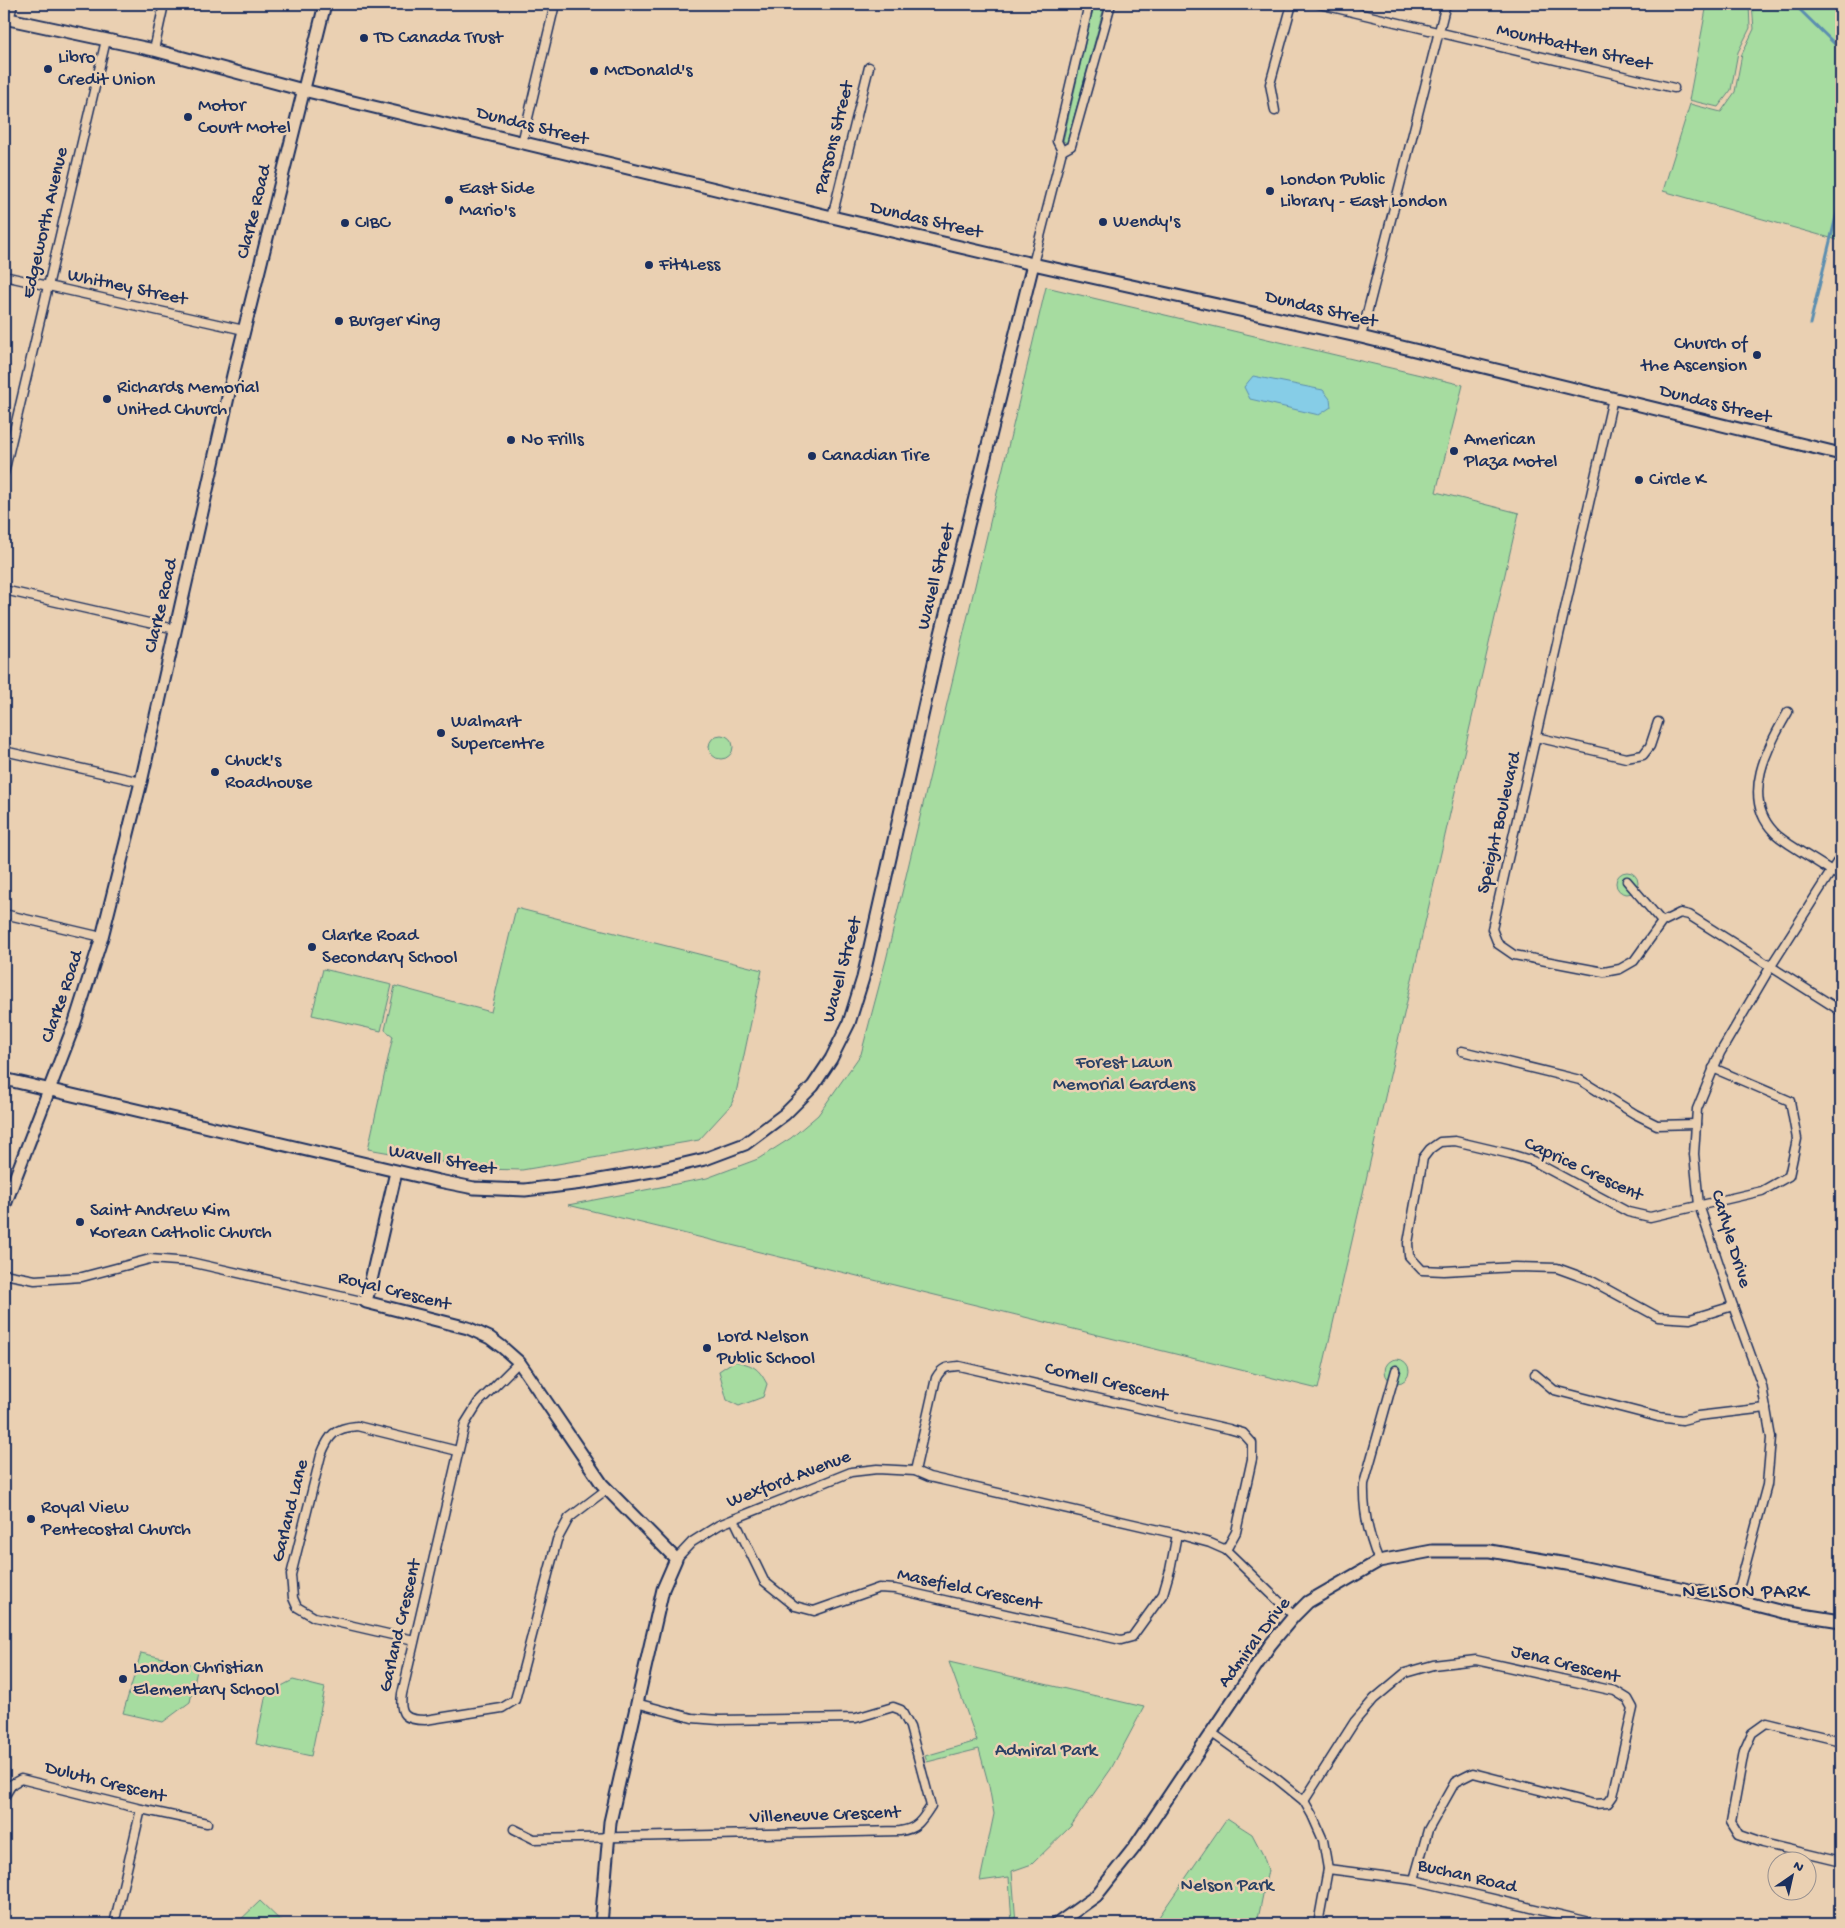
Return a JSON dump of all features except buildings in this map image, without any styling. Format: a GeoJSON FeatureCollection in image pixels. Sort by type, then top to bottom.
{"type":"FeatureCollection","features":[{"type":"Feature","properties":{"kind":"street"},"geometry":{"type":"LineString","coordinates":[[6,19],[13,4]]}},
{"type":"Feature","properties":{"kind":"street"},"geometry":{"type":"LineString","coordinates":[[154,50],[164,4]]}},
{"type":"Feature","properties":{"kind":"street","name":"Clarke Road"},"geometry":{"type":"LineString","coordinates":[[4,1207],[74,1025],[102,937],[141,782],[244,330],[324,4]]}},
{"type":"Feature","properties":{"kind":"street"},"geometry":{"type":"LineString","coordinates":[[522,143],[555,4]]}},
{"type":"Feature","properties":{"kind":"street"},"geometry":{"type":"LineString","coordinates":[[1032,264],[1062,151],[1057,141],[1089,4]]}},
{"type":"Feature","properties":{"kind":"street"},"geometry":{"type":"LineString","coordinates":[[1062,151],[1071,146],[1111,4]]}},
{"type":"Feature","properties":{"kind":"street"},"geometry":{"type":"LineString","coordinates":[[1275,111],[1270,84],[1292,4]]}},
{"type":"Feature","properties":{"kind":"street","name":"Mountbatten Street"},"geometry":{"type":"LineString","coordinates":[[1319,4],[1674,88]]}},
{"type":"Feature","properties":{"kind":"street"},"geometry":{"type":"LineString","coordinates":[[1361,337],[1446,4]]}},
{"type":"Feature","properties":{"kind":"street","name":"Dundas Street"},"geometry":{"type":"LineString","coordinates":[[6,19],[154,50],[303,90],[522,143],[1032,264],[1361,337],[1841,454]]}},
{"type":"Feature","properties":{"kind":"street","name":"Edgeworth Avenue"},"geometry":{"type":"LineString","coordinates":[[4,473],[106,40]]}},
{"type":"Feature","properties":{"kind":"street","name":"Parsons Street"},"geometry":{"type":"LineString","coordinates":[[832,217],[869,67]]}},
{"type":"Feature","properties":{"kind":"street","name":"Wavell Street"},"geometry":{"type":"LineString","coordinates":[[4,1079],[396,1172],[474,1188],[525,1190],[582,1183],[658,1170],[705,1159],[746,1144],[785,1114],[813,1086],[832,1059],[849,1022],[863,978],[872,931],[936,654],[1032,264]]}},
{"type":"Feature","properties":{"kind":"street","name":"Whitney Street"},"geometry":{"type":"LineString","coordinates":[[4,276],[244,330]]}},
{"type":"Feature","properties":{"kind":"street","name":"Speight Boulevard"},"geometry":{"type":"LineString","coordinates":[[1613,398],[1492,929],[1498,944],[1514,955],[1604,972],[1620,970],[1634,961],[1662,922]]}},
{"type":"Feature","properties":{"kind":"street"},"geometry":{"type":"LineString","coordinates":[[4,590],[175,629]]}},
{"type":"Feature","properties":{"kind":"street"},"geometry":{"type":"LineString","coordinates":[[1788,712],[1770,742],[1763,759],[1758,792],[1762,814],[1774,833],[1841,877]]}},
{"type":"Feature","properties":{"kind":"street"},"geometry":{"type":"LineString","coordinates":[[1536,737],[1626,758],[1643,755],[1650,746],[1658,722]]}},
{"type":"Feature","properties":{"kind":"street"},"geometry":{"type":"LineString","coordinates":[[4,751],[141,782]]}},
{"type":"Feature","properties":{"kind":"street","name":"Carlyle Drive"},"geometry":{"type":"LineString","coordinates":[[1736,1600],[1767,1484],[1771,1438],[1762,1386],[1699,1204],[1694,1154],[1696,1109],[1720,1053],[1771,966],[1841,856]]}},
{"type":"Feature","properties":{"kind":"street"},"geometry":{"type":"LineString","coordinates":[[1627,881],[1662,922],[1680,913],[1690,916],[1841,1011]]}},
{"type":"Feature","properties":{"kind":"street"},"geometry":{"type":"LineString","coordinates":[[4,914],[102,937]]}},
{"type":"Feature","properties":{"kind":"street"},"geometry":{"type":"LineString","coordinates":[[1462,1051],[1580,1080],[1635,1114],[1658,1125],[1696,1124]]}},
{"type":"Feature","properties":{"kind":"street"},"geometry":{"type":"LineString","coordinates":[[1699,1204],[1762,1191],[1789,1176],[1796,1140],[1790,1101],[1713,1068]]}},
{"type":"Feature","properties":{"kind":"street","name":"Caprice Crescent"},"geometry":{"type":"LineString","coordinates":[[1699,1204],[1650,1217],[1638,1215],[1628,1212],[1533,1161],[1455,1141],[1440,1142],[1430,1149],[1423,1158],[1408,1243],[1409,1256],[1422,1270],[1444,1272],[1515,1267],[1557,1268],[1590,1280],[1658,1317],[1690,1319],[1733,1306]]}},
{"type":"Feature","properties":{"kind":"street"},"geometry":{"type":"LineString","coordinates":[[366,1302],[396,1172]]}},
{"type":"Feature","properties":{"kind":"street","name":"Royal Crescent"},"geometry":{"type":"LineString","coordinates":[[4,1274],[35,1280],[82,1277],[150,1259],[190,1262],[366,1302],[468,1328],[490,1338],[519,1362],[607,1489],[676,1559]]}},
{"type":"Feature","properties":{"kind":"street","name":"Garland Crescent"},"geometry":{"type":"LineString","coordinates":[[519,1362],[478,1404],[465,1424],[414,1640],[400,1707],[403,1714],[413,1720],[425,1720],[502,1708],[515,1700],[557,1540],[569,1518],[607,1489]]}},
{"type":"Feature","properties":{"kind":"street","name":"Cornell Crescent"},"geometry":{"type":"LineString","coordinates":[[915,1470],[936,1378],[940,1371],[946,1367],[959,1366],[969,1368],[1229,1429],[1244,1433],[1252,1443],[1252,1459],[1236,1532],[1226,1550]]}},
{"type":"Feature","properties":{"kind":"street"},"geometry":{"type":"LineString","coordinates":[[1379,1561],[1369,1537],[1363,1503],[1364,1484],[1396,1370]]}},
{"type":"Feature","properties":{"kind":"street"},"geometry":{"type":"LineString","coordinates":[[1535,1374],[1554,1390],[1658,1417],[1682,1420],[1698,1416],[1766,1408]]}},
{"type":"Feature","properties":{"kind":"street","name":"Garland Lane"},"geometry":{"type":"LineString","coordinates":[[414,1640],[314,1617],[297,1607],[293,1598],[291,1575],[321,1455],[328,1438],[337,1430],[357,1426],[458,1450]]}},
{"type":"Feature","properties":{"kind":"street","name":"Wexford Avenue"},"geometry":{"type":"LineString","coordinates":[[601,1924],[610,1822],[663,1590],[676,1559],[692,1542],[719,1525],[851,1472],[877,1469],[915,1470],[929,1477],[1210,1543],[1226,1550],[1294,1616]]}},
{"type":"Feature","properties":{"kind":"street","name":"Masefield Crescent"},"geometry":{"type":"LineString","coordinates":[[734,1519],[764,1581],[795,1606],[814,1611],[879,1588],[895,1589],[1121,1640],[1132,1637],[1163,1594],[1177,1534]]}},
{"type":"Feature","properties":{"kind":"street","name":"Admiral Drive"},"geometry":{"type":"LineString","coordinates":[[1057,1924],[1096,1896],[1134,1848],[1270,1646],[1294,1616],[1308,1602],[1379,1561],[1432,1551],[1490,1551],[1567,1564],[1736,1600],[1783,1612],[1841,1621]]}},
{"type":"Feature","properties":{"kind":"street","name":"Jena Crescent"},"geometry":{"type":"LineString","coordinates":[[1304,1801],[1355,1721],[1374,1699],[1405,1673],[1433,1665],[1476,1660],[1615,1691],[1628,1699],[1633,1708],[1612,1796],[1608,1803],[1594,1804],[1473,1773],[1455,1782],[1450,1790],[1428,1830],[1414,1880]]}},
{"type":"Feature","properties":{"kind":"street","name":"Villeneuve Crescent"},"geometry":{"type":"LineString","coordinates":[[514,1829],[534,1839],[900,1831],[910,1830],[921,1823],[931,1806],[910,1727],[901,1710],[893,1707],[856,1718],[720,1720],[692,1718],[636,1703]]}},
{"type":"Feature","properties":{"kind":"street"},"geometry":{"type":"LineString","coordinates":[[1841,1741],[1766,1723],[1752,1733],[1744,1751],[1732,1822],[1739,1835],[1762,1843],[1841,1862]]}},
{"type":"Feature","properties":{"kind":"street"},"geometry":{"type":"LineString","coordinates":[[1212,1733],[1277,1778],[1304,1801],[1323,1840],[1328,1869],[1318,1924]]}},
{"type":"Feature","properties":{"kind":"street","name":"Duluth Crescent"},"geometry":{"type":"LineString","coordinates":[[4,1797],[12,1784],[21,1779],[206,1823]]}},
{"type":"Feature","properties":{"kind":"street"},"geometry":{"type":"LineString","coordinates":[[114,1924],[141,1809]]}},
{"type":"Feature","properties":{"kind":"street","name":"Buchan Road"},"geometry":{"type":"LineString","coordinates":[[1328,1869],[1414,1880],[1598,1924]]}},
{"type":"Feature","properties":{"kind":"green space"},"geometry":{"type":"Polygon","coordinates":[[[1094,4],[1105,4],[1067,143],[1063,141],[1094,4]]]}},
{"type":"Feature","properties":{"kind":"green space"},"geometry":{"type":"Polygon","coordinates":[[[1707,4],[1749,4],[1750,28],[1738,52],[1731,90],[1718,107],[1689,100],[1707,4]]]}},
{"type":"Feature","properties":{"kind":"green space"},"geometry":{"type":"Polygon","coordinates":[[[1752,4],[1841,4],[1841,241],[1663,191],[1690,104],[1721,112],[1735,92],[1742,54],[1754,29],[1752,4]]]}},
{"type":"Feature","properties":{"kind":"green space","name":"Forest Lawn Memorial Gardens"},"geometry":{"type":"Polygon","coordinates":[[[1046,287],[1463,385],[1436,492],[1519,513],[1318,1389],[568,1205],[707,1178],[758,1159],[791,1138],[818,1115],[861,1054],[886,960],[1046,287]]]}},
{"type":"Feature","properties":{"kind":"green space"},"geometry":{"type":"Polygon","coordinates":[[[721,735],[730,738],[733,747],[730,756],[721,759],[712,756],[709,747],[712,738],[721,735]]]}},
{"type":"Feature","properties":{"kind":"green space"},"geometry":{"type":"Polygon","coordinates":[[[1623,872],[1631,872],[1638,879],[1638,887],[1631,894],[1623,894],[1616,887],[1616,879],[1623,872]]]}},
{"type":"Feature","properties":{"kind":"green space"},"geometry":{"type":"Polygon","coordinates":[[[516,908],[762,970],[736,1093],[731,1105],[699,1140],[522,1170],[481,1169],[368,1149],[393,1036],[385,1030],[395,986],[491,1012],[516,908]]]}},
{"type":"Feature","properties":{"kind":"green space"},"geometry":{"type":"Polygon","coordinates":[[[323,969],[392,985],[381,1031],[312,1015],[323,969]]]}},
{"type":"Feature","properties":{"kind":"green space"},"geometry":{"type":"Polygon","coordinates":[[[1397,1359],[1405,1363],[1409,1371],[1405,1379],[1397,1383],[1389,1379],[1385,1371],[1389,1363],[1397,1359]]]}},
{"type":"Feature","properties":{"kind":"green space"},"geometry":{"type":"Polygon","coordinates":[[[734,1361],[758,1370],[767,1384],[763,1397],[739,1406],[727,1400],[719,1371],[734,1361]]]}},
{"type":"Feature","properties":{"kind":"green space"},"geometry":{"type":"Polygon","coordinates":[[[141,1653],[198,1666],[190,1702],[163,1722],[123,1713],[141,1653]]]}},
{"type":"Feature","properties":{"kind":"green space","name":"Admiral Park"},"geometry":{"type":"Polygon","coordinates":[[[949,1662],[1144,1707],[1111,1769],[1071,1826],[1032,1864],[1012,1871],[1016,1924],[1012,1924],[1009,1877],[980,1881],[994,1814],[979,1749],[927,1762],[925,1756],[977,1741],[949,1662]]]}},
{"type":"Feature","properties":{"kind":"green space"},"geometry":{"type":"Polygon","coordinates":[[[293,1680],[325,1688],[311,1756],[256,1744],[266,1694],[293,1680]]]}},
{"type":"Feature","properties":{"kind":"green space","name":"Nelson Park"},"geometry":{"type":"Polygon","coordinates":[[[1227,1818],[1252,1834],[1263,1855],[1268,1870],[1257,1924],[1154,1924],[1227,1818]]]}},
{"type":"Feature","properties":{"kind":"green space"},"geometry":{"type":"Polygon","coordinates":[[[260,1901],[284,1924],[236,1924],[260,1901]]]}},
{"type":"Feature","properties":{"kind":"water"},"geometry":{"type":"Polygon","coordinates":[[[1253,376],[1323,390],[1330,399],[1331,407],[1319,415],[1250,399],[1244,387],[1253,376]]]}},
{"type":"Feature","properties":{"kind":"waterway"},"geometry":{"type":"LineString","coordinates":[[1794,4],[1841,50]]}},
{"type":"Feature","properties":{"kind":"waterway"},"geometry":{"type":"LineString","coordinates":[[1810,324],[1841,196]]}},
{"type":"Feature","properties":{"kind":"place","name":"TD Canada Trust"},"geometry":{"type":"Point","coordinates":[364,38]}},
{"type":"Feature","properties":{"kind":"place","name":"Libro Credit Union"},"geometry":{"type":"Point","coordinates":[48,69]}},
{"type":"Feature","properties":{"kind":"place","name":"McDonald's"},"geometry":{"type":"Point","coordinates":[594,71]}},
{"type":"Feature","properties":{"kind":"place","name":"Motor Court Motel"},"geometry":{"type":"Point","coordinates":[188,117]}},
{"type":"Feature","properties":{"kind":"place","name":"London Public Library - East London"},"geometry":{"type":"Point","coordinates":[1270,191]}},
{"type":"Feature","properties":{"kind":"place","name":"East Side Mario's"},"geometry":{"type":"Point","coordinates":[449,200]}},
{"type":"Feature","properties":{"kind":"place","name":"Wendy's"},"geometry":{"type":"Point","coordinates":[1103,222]}},
{"type":"Feature","properties":{"kind":"place","name":"CIBC"},"geometry":{"type":"Point","coordinates":[345,223]}},
{"type":"Feature","properties":{"kind":"place","name":"Fit4Less"},"geometry":{"type":"Point","coordinates":[649,265]}},
{"type":"Feature","properties":{"kind":"place","name":"Burger King"},"geometry":{"type":"Point","coordinates":[339,321]}},
{"type":"Feature","properties":{"kind":"place","name":"Church of the Ascension"},"geometry":{"type":"Point","coordinates":[1757,355]}},
{"type":"Feature","properties":{"kind":"place","name":"Richards Memorial United Church"},"geometry":{"type":"Point","coordinates":[107,399]}},
{"type":"Feature","properties":{"kind":"place","name":"No Frills"},"geometry":{"type":"Point","coordinates":[511,440]}},
{"type":"Feature","properties":{"kind":"place","name":"American Plaza Motel"},"geometry":{"type":"Point","coordinates":[1454,451]}},
{"type":"Feature","properties":{"kind":"place","name":"Canadian Tire"},"geometry":{"type":"Point","coordinates":[812,456]}},
{"type":"Feature","properties":{"kind":"place","name":"Circle K"},"geometry":{"type":"Point","coordinates":[1639,480]}},
{"type":"Feature","properties":{"kind":"place","name":"Walmart Supercentre"},"geometry":{"type":"Point","coordinates":[441,733]}},
{"type":"Feature","properties":{"kind":"place","name":"Chuck's Roadhouse"},"geometry":{"type":"Point","coordinates":[215,772]}},
{"type":"Feature","properties":{"kind":"place","name":"Clarke Road Secondary School"},"geometry":{"type":"Point","coordinates":[312,947]}},
{"type":"Feature","properties":{"kind":"place","name":"Saint Andrew Kim Korean Catholic Church"},"geometry":{"type":"Point","coordinates":[80,1222]}},
{"type":"Feature","properties":{"kind":"place","name":"Lord Nelson Public School"},"geometry":{"type":"Point","coordinates":[707,1348]}},
{"type":"Feature","properties":{"kind":"place","name":"Royal View Pentecostal Church"},"geometry":{"type":"Point","coordinates":[31,1519]}},
{"type":"Feature","properties":{"kind":"place","name":"London Christian Elementary School"},"geometry":{"type":"Point","coordinates":[123,1679]}},
{"type":"Feature","properties":{"kind":"district","name":"NELSON PARK"},"geometry":{"type":"Point","coordinates":[1746,1593]}}]}
